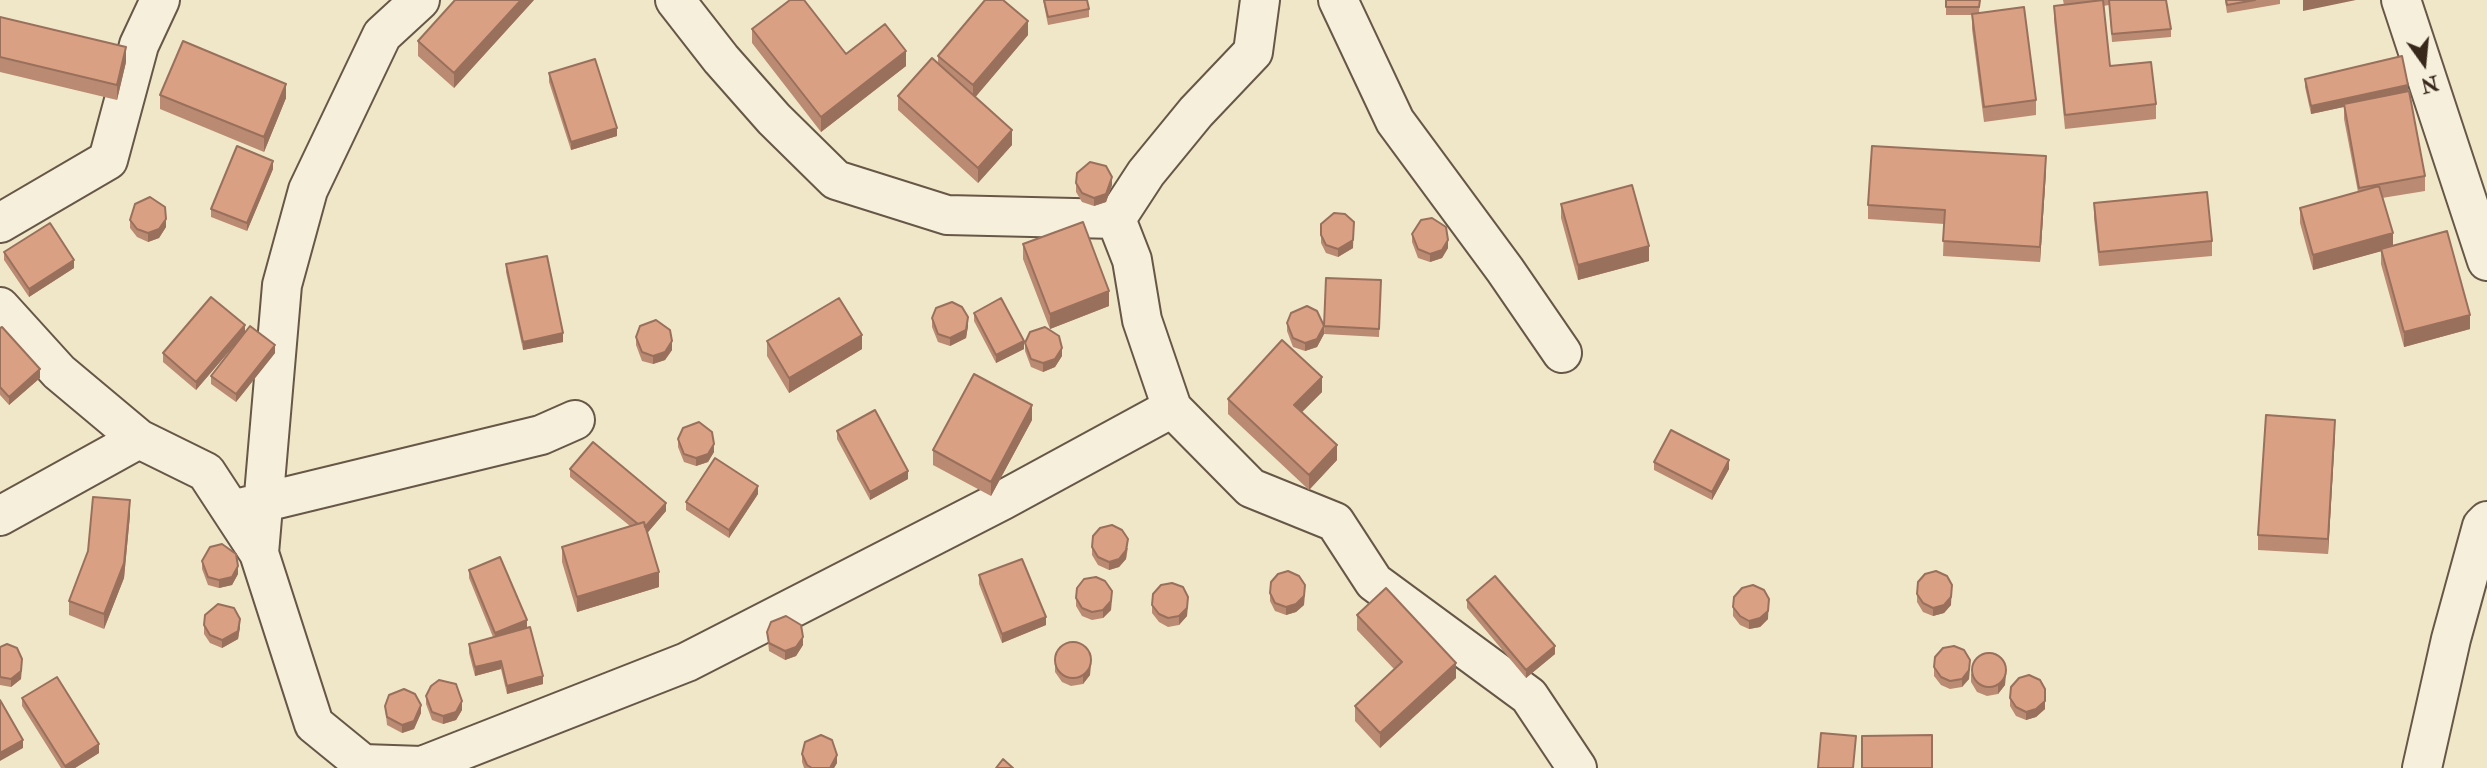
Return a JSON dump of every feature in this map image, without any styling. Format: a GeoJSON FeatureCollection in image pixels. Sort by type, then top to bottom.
{"type":"FeatureCollection","features":[{"type":"Feature","properties":{"kind":"street"},"geometry":{"type":"LineString","coordinates":[[0,223],[108,160],[139,45],[160,0]]}},
{"type":"Feature","properties":{"kind":"street"},"geometry":{"type":"LineString","coordinates":[[675,0],[721,59],[836,180],[947,215],[1116,219]]}},
{"type":"Feature","properties":{"kind":"street"},"geometry":{"type":"LineString","coordinates":[[1116,219],[1146,173],[1188,122],[1253,52],[1260,0]]}},
{"type":"Feature","properties":{"kind":"street"},"geometry":{"type":"LineString","coordinates":[[1338,0],[1395,121],[1505,270],[1562,353]]}},
{"type":"Feature","properties":{"kind":"street"},"geometry":{"type":"LineString","coordinates":[[2401,0],[2487,261]]}},
{"type":"Feature","properties":{"kind":"street"},"geometry":{"type":"LineString","coordinates":[[415,1],[382,36],[308,190],[282,285],[248,506],[259,553],[314,724],[363,764],[422,766],[687,662],[1003,500],[1172,408]]}},
{"type":"Feature","properties":{"kind":"street"},"geometry":{"type":"LineString","coordinates":[[1116,219],[1132,260],[1142,320],[1172,408],[1251,488],[1335,522],[1374,582],[1529,696],[1577,768]]}},
{"type":"Feature","properties":{"kind":"street"},"geometry":{"type":"LineString","coordinates":[[0,307],[59,372],[139,439],[206,472],[248,506]]}},
{"type":"Feature","properties":{"kind":"street"},"geometry":{"type":"LineString","coordinates":[[248,506],[541,435],[575,420]]}},
{"type":"Feature","properties":{"kind":"street"},"geometry":{"type":"LineString","coordinates":[[0,516],[139,439]]}},
{"type":"Feature","properties":{"kind":"street"},"geometry":{"type":"LineString","coordinates":[[2422,768],[2451,639],[2482,526],[2487,521]]}},
{"type":"Feature","properties":{"kind":"building"},"geometry":{"type":"Polygon","coordinates":[[[455,0],[521,0],[454,73],[418,41],[455,0]]]}},
{"type":"Feature","properties":{"kind":"building"},"geometry":{"type":"Polygon","coordinates":[[[790,0],[804,0],[846,54],[885,24],[906,51],[821,117],[752,29],[790,0]]]}},
{"type":"Feature","properties":{"kind":"building"},"geometry":{"type":"Polygon","coordinates":[[[985,0],[1003,0],[1028,21],[973,85],[938,56],[985,0]]]}},
{"type":"Feature","properties":{"kind":"building"},"geometry":{"type":"Polygon","coordinates":[[[1044,0],[1087,0],[1089,9],[1048,17],[1044,0]]]}},
{"type":"Feature","properties":{"kind":"building"},"geometry":{"type":"Polygon","coordinates":[[[1946,0],[1980,0],[1979,7],[1946,7],[1946,0]]]}},
{"type":"Feature","properties":{"kind":"building"},"geometry":{"type":"Polygon","coordinates":[[[2103,0],[2110,66],[2151,62],[2156,104],[2065,115],[2054,6],[2103,0]]]}},
{"type":"Feature","properties":{"kind":"building"},"geometry":{"type":"Polygon","coordinates":[[[2109,0],[2166,0],[2171,29],[2112,34],[2109,0]]]}},
{"type":"Feature","properties":{"kind":"building"},"geometry":{"type":"Polygon","coordinates":[[[2226,0],[2255,0],[2227,5],[2226,0]]]}},
{"type":"Feature","properties":{"kind":"building"},"geometry":{"type":"Polygon","coordinates":[[[2024,7],[2036,100],[1984,107],[1972,14],[2024,7]]]}},
{"type":"Feature","properties":{"kind":"building"},"geometry":{"type":"Polygon","coordinates":[[[0,17],[126,47],[117,85],[0,57],[0,17]]]}},
{"type":"Feature","properties":{"kind":"building"},"geometry":{"type":"Polygon","coordinates":[[[183,41],[286,84],[264,137],[160,95],[183,41]]]}},
{"type":"Feature","properties":{"kind":"building"},"geometry":{"type":"Polygon","coordinates":[[[2402,56],[2408,85],[2311,106],[2305,79],[2402,56]]]}},
{"type":"Feature","properties":{"kind":"building"},"geometry":{"type":"Polygon","coordinates":[[[932,58],[1012,130],[978,168],[898,96],[932,58]]]}},
{"type":"Feature","properties":{"kind":"building"},"geometry":{"type":"Polygon","coordinates":[[[595,59],[617,128],[571,142],[549,73],[595,59]]]}},
{"type":"Feature","properties":{"kind":"building"},"geometry":{"type":"Polygon","coordinates":[[[2409,91],[2425,176],[2359,188],[2344,104],[2409,91]]]}},
{"type":"Feature","properties":{"kind":"building"},"geometry":{"type":"Polygon","coordinates":[[[237,146],[273,161],[247,223],[211,209],[237,146]]]}},
{"type":"Feature","properties":{"kind":"building"},"geometry":{"type":"Polygon","coordinates":[[[1872,146],[2046,156],[2040,247],[1943,241],[1945,210],[1868,205],[1872,146]]]}},
{"type":"Feature","properties":{"kind":"building"},"geometry":{"type":"Polygon","coordinates":[[[1090,162],[1106,166],[1112,177],[1106,194],[1094,198],[1082,193],[1076,183],[1077,173],[1090,162]]]}},
{"type":"Feature","properties":{"kind":"building"},"geometry":{"type":"Polygon","coordinates":[[[1632,185],[1649,246],[1578,265],[1561,204],[1632,185]]]}},
{"type":"Feature","properties":{"kind":"building"},"geometry":{"type":"Polygon","coordinates":[[[2379,186],[2393,233],[2313,255],[2300,208],[2379,186]]]}},
{"type":"Feature","properties":{"kind":"building"},"geometry":{"type":"Polygon","coordinates":[[[2207,192],[2212,241],[2099,252],[2094,203],[2207,192]]]}},
{"type":"Feature","properties":{"kind":"building"},"geometry":{"type":"Polygon","coordinates":[[[150,197],[165,207],[166,219],[159,229],[148,233],[137,229],[130,220],[135,204],[150,197]]]}},
{"type":"Feature","properties":{"kind":"building"},"geometry":{"type":"Polygon","coordinates":[[[1334,213],[1345,214],[1354,222],[1353,240],[1338,249],[1326,245],[1321,235],[1321,224],[1334,213]]]}},
{"type":"Feature","properties":{"kind":"building"},"geometry":{"type":"Polygon","coordinates":[[[1432,218],[1446,227],[1448,240],[1442,250],[1430,254],[1418,249],[1412,234],[1421,220],[1432,218]]]}},
{"type":"Feature","properties":{"kind":"building"},"geometry":{"type":"Polygon","coordinates":[[[1083,222],[1109,291],[1050,314],[1023,244],[1083,222]]]}},
{"type":"Feature","properties":{"kind":"building"},"geometry":{"type":"Polygon","coordinates":[[[50,223],[74,260],[29,289],[4,252],[50,223]]]}},
{"type":"Feature","properties":{"kind":"building"},"geometry":{"type":"Polygon","coordinates":[[[2447,231],[2470,315],[2404,332],[2381,249],[2447,231]]]}},
{"type":"Feature","properties":{"kind":"building"},"geometry":{"type":"Polygon","coordinates":[[[547,256],[563,333],[523,342],[506,264],[547,256]]]}},
{"type":"Feature","properties":{"kind":"building"},"geometry":{"type":"Polygon","coordinates":[[[1326,278],[1381,280],[1379,329],[1324,326],[1326,278]]]}},
{"type":"Feature","properties":{"kind":"building"},"geometry":{"type":"Polygon","coordinates":[[[211,297],[245,325],[196,382],[163,353],[211,297]]]}},
{"type":"Feature","properties":{"kind":"building"},"geometry":{"type":"Polygon","coordinates":[[[839,298],[862,335],[789,378],[767,341],[839,298]]]}},
{"type":"Feature","properties":{"kind":"building"},"geometry":{"type":"Polygon","coordinates":[[[1001,298],[1024,341],[996,355],[974,313],[1001,298]]]}},
{"type":"Feature","properties":{"kind":"building"},"geometry":{"type":"Polygon","coordinates":[[[952,302],[962,307],[968,317],[966,330],[950,338],[938,334],[932,318],[936,308],[952,302]]]}},
{"type":"Feature","properties":{"kind":"building"},"geometry":{"type":"Polygon","coordinates":[[[1307,306],[1317,311],[1324,326],[1317,339],[1305,343],[1293,338],[1287,323],[1291,313],[1307,306]]]}},
{"type":"Feature","properties":{"kind":"building"},"geometry":{"type":"Polygon","coordinates":[[[656,320],[670,330],[672,341],[665,352],[653,356],[642,352],[636,337],[640,326],[656,320]]]}},
{"type":"Feature","properties":{"kind":"building"},"geometry":{"type":"Polygon","coordinates":[[[250,326],[275,345],[236,394],[211,376],[250,326]]]}},
{"type":"Feature","properties":{"kind":"building"},"geometry":{"type":"Polygon","coordinates":[[[2,327],[40,369],[9,397],[0,387],[2,327]]]}},
{"type":"Feature","properties":{"kind":"building"},"geometry":{"type":"Polygon","coordinates":[[[1045,327],[1059,336],[1062,348],[1055,359],[1043,363],[1031,359],[1025,343],[1030,332],[1045,327]]]}},
{"type":"Feature","properties":{"kind":"building"},"geometry":{"type":"Polygon","coordinates":[[[1282,340],[1322,377],[1294,405],[1337,445],[1309,475],[1228,399],[1282,340]]]}},
{"type":"Feature","properties":{"kind":"building"},"geometry":{"type":"Polygon","coordinates":[[[974,374],[1032,405],[991,482],[933,450],[974,374]]]}},
{"type":"Feature","properties":{"kind":"building"},"geometry":{"type":"Polygon","coordinates":[[[875,410],[908,471],[870,492],[837,431],[875,410]]]}},
{"type":"Feature","properties":{"kind":"building"},"geometry":{"type":"Polygon","coordinates":[[[2266,415],[2335,420],[2328,539],[2258,535],[2266,415]]]}},
{"type":"Feature","properties":{"kind":"building"},"geometry":{"type":"Polygon","coordinates":[[[699,422],[712,432],[714,444],[708,454],[696,458],[684,454],[678,439],[683,428],[699,422]]]}},
{"type":"Feature","properties":{"kind":"building"},"geometry":{"type":"Polygon","coordinates":[[[1671,430],[1729,460],[1712,492],[1654,462],[1671,430]]]}},
{"type":"Feature","properties":{"kind":"building"},"geometry":{"type":"Polygon","coordinates":[[[593,442],[666,503],[645,527],[644,522],[638,524],[570,469],[593,442]]]}},
{"type":"Feature","properties":{"kind":"building"},"geometry":{"type":"Polygon","coordinates":[[[715,458],[758,486],[729,530],[686,502],[715,458]]]}},
{"type":"Feature","properties":{"kind":"building"},"geometry":{"type":"Polygon","coordinates":[[[93,497],[130,500],[124,563],[104,614],[69,601],[88,551],[93,497]]]}},
{"type":"Feature","properties":{"kind":"building"},"geometry":{"type":"Polygon","coordinates":[[[644,522],[659,572],[577,597],[562,547],[644,522]]]}},
{"type":"Feature","properties":{"kind":"building"},"geometry":{"type":"Polygon","coordinates":[[[1112,525],[1122,530],[1128,539],[1126,550],[1119,559],[1109,562],[1098,557],[1092,547],[1093,536],[1100,528],[1112,525]]]}},
{"type":"Feature","properties":{"kind":"building"},"geometry":{"type":"Polygon","coordinates":[[[222,544],[236,554],[238,566],[232,577],[219,580],[208,577],[202,561],[210,547],[222,544]]]}},
{"type":"Feature","properties":{"kind":"building"},"geometry":{"type":"Polygon","coordinates":[[[500,557],[527,620],[495,633],[469,570],[500,557]]]}},
{"type":"Feature","properties":{"kind":"building"},"geometry":{"type":"Polygon","coordinates":[[[1022,559],[1046,617],[1002,634],[979,575],[1022,559]]]}},
{"type":"Feature","properties":{"kind":"building"},"geometry":{"type":"Polygon","coordinates":[[[1288,571],[1299,576],[1305,585],[1304,596],[1296,604],[1286,607],[1275,603],[1270,593],[1271,582],[1278,574],[1288,571]]]}},
{"type":"Feature","properties":{"kind":"building"},"geometry":{"type":"Polygon","coordinates":[[[1936,571],[1947,576],[1952,585],[1951,597],[1944,605],[1933,608],[1923,603],[1917,594],[1918,582],[1925,574],[1936,571]]]}},
{"type":"Feature","properties":{"kind":"building"},"geometry":{"type":"Polygon","coordinates":[[[1495,576],[1555,646],[1526,670],[1467,600],[1495,576]]]}},
{"type":"Feature","properties":{"kind":"building"},"geometry":{"type":"Polygon","coordinates":[[[1096,577],[1105,581],[1112,591],[1111,601],[1103,610],[1092,612],[1082,608],[1076,598],[1077,588],[1084,579],[1096,577]]]}},
{"type":"Feature","properties":{"kind":"building"},"geometry":{"type":"Polygon","coordinates":[[[1172,583],[1183,587],[1188,597],[1187,608],[1179,616],[1168,618],[1159,614],[1152,605],[1153,594],[1161,585],[1172,583]]]}},
{"type":"Feature","properties":{"kind":"building"},"geometry":{"type":"Polygon","coordinates":[[[1753,585],[1764,590],[1769,599],[1768,611],[1760,618],[1749,621],[1740,616],[1733,607],[1734,597],[1742,588],[1753,585]]]}},
{"type":"Feature","properties":{"kind":"building"},"geometry":{"type":"Polygon","coordinates":[[[1386,588],[1456,663],[1380,733],[1355,706],[1402,662],[1357,615],[1386,588]]]}},
{"type":"Feature","properties":{"kind":"building"},"geometry":{"type":"Polygon","coordinates":[[[218,604],[234,608],[240,619],[238,631],[222,640],[210,635],[204,625],[205,615],[218,604]]]}},
{"type":"Feature","properties":{"kind":"building"},"geometry":{"type":"Polygon","coordinates":[[[786,616],[801,625],[803,637],[796,647],[785,651],[769,643],[767,632],[771,622],[786,616]]]}},
{"type":"Feature","properties":{"kind":"building"},"geometry":{"type":"Polygon","coordinates":[[[530,627],[543,676],[507,686],[501,661],[475,667],[469,644],[530,627]]]}},
{"type":"Feature","properties":{"kind":"building"},"geometry":{"type":"Polygon","coordinates":[[[1073,642],[1086,647],[1091,660],[1086,673],[1073,678],[1060,673],[1055,660],[1060,647],[1073,642]]]}},
{"type":"Feature","properties":{"kind":"building"},"geometry":{"type":"Polygon","coordinates":[[[7,644],[17,648],[22,659],[21,671],[11,679],[0,677],[0,647],[7,644]]]}},
{"type":"Feature","properties":{"kind":"building"},"geometry":{"type":"Polygon","coordinates":[[[1954,646],[1964,650],[1970,660],[1969,670],[1962,679],[1950,681],[1941,677],[1934,667],[1935,657],[1943,648],[1954,646]]]}},
{"type":"Feature","properties":{"kind":"building"},"geometry":{"type":"Polygon","coordinates":[[[1989,653],[2001,658],[2006,670],[2001,682],[1989,687],[1977,682],[1972,670],[1977,658],[1989,653]]]}},
{"type":"Feature","properties":{"kind":"building"},"geometry":{"type":"Polygon","coordinates":[[[2029,675],[2040,680],[2045,689],[2045,701],[2036,709],[2026,712],[2016,707],[2010,698],[2011,687],[2019,678],[2029,675]]]}},
{"type":"Feature","properties":{"kind":"building"},"geometry":{"type":"Polygon","coordinates":[[[57,677],[99,744],[65,766],[22,698],[57,677]]]}},
{"type":"Feature","properties":{"kind":"building"},"geometry":{"type":"Polygon","coordinates":[[[439,680],[456,684],[462,701],[456,712],[443,716],[432,712],[426,696],[431,686],[439,680]]]}},
{"type":"Feature","properties":{"kind":"building"},"geometry":{"type":"Polygon","coordinates":[[[404,689],[415,694],[421,705],[414,721],[402,725],[387,717],[385,706],[389,695],[404,689]]]}},
{"type":"Feature","properties":{"kind":"building"},"geometry":{"type":"Polygon","coordinates":[[[0,700],[23,740],[0,753],[0,700]]]}},
{"type":"Feature","properties":{"kind":"building"},"geometry":{"type":"Polygon","coordinates":[[[1821,733],[1856,736],[1853,768],[1818,768],[1821,733]]]}},
{"type":"Feature","properties":{"kind":"building"},"geometry":{"type":"Polygon","coordinates":[[[821,735],[832,740],[837,755],[830,768],[812,768],[807,765],[802,754],[805,742],[821,735]]]}},
{"type":"Feature","properties":{"kind":"building"},"geometry":{"type":"Polygon","coordinates":[[[1932,735],[1932,768],[1862,768],[1862,736],[1932,735]]]}},
{"type":"Feature","properties":{"kind":"building"},"geometry":{"type":"Polygon","coordinates":[[[1003,759],[1013,768],[996,768],[1003,759]]]}}]}
